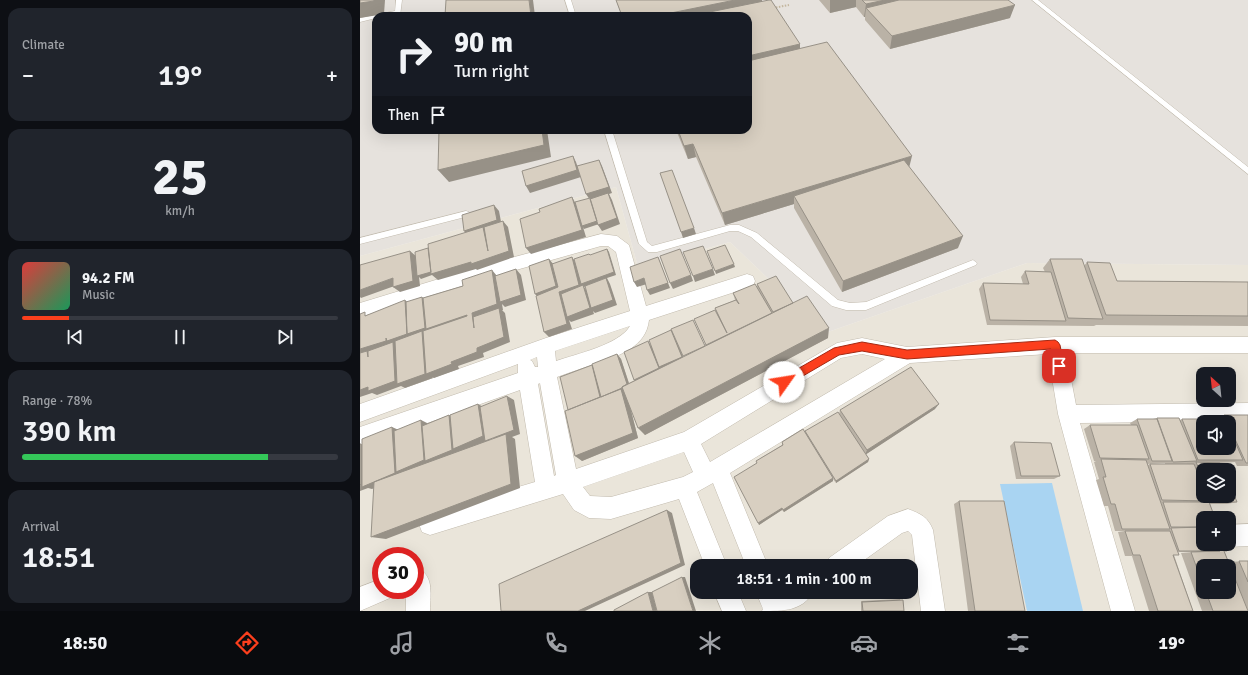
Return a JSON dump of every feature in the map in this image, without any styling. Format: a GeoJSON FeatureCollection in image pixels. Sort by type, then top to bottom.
{"type":"FeatureCollection","features":[{"type":"Feature","properties":{"kind":"street"},"geometry":{"type":"LineString","coordinates":[[360,310],[495,269],[601,240],[611,240],[622,249],[640,315],[640,329],[619,347],[360,437]]}},
{"type":"Feature","properties":{"kind":"street"},"geometry":{"type":"LineString","coordinates":[[360,413],[546,346],[747,281]]}},
{"type":"Feature","properties":{"kind":"street"},"geometry":{"type":"LineString","coordinates":[[430,524],[568,482],[689,440],[824,357],[837,351],[862,346],[907,354],[1055,345],[1248,345]]}},
{"type":"Feature","properties":{"kind":"street"},"geometry":{"type":"LineString","coordinates":[[1055,345],[1068,414],[1123,611]]}},
{"type":"Feature","properties":{"kind":"street"},"geometry":{"type":"LineString","coordinates":[[546,346],[547,372],[568,482],[581,503],[597,509],[611,508],[685,487],[907,354]]}},
{"type":"Feature","properties":{"kind":"street"},"geometry":{"type":"LineString","coordinates":[[524,354],[546,488]]}},
{"type":"Feature","properties":{"kind":"street"},"geometry":{"type":"LineString","coordinates":[[1068,414],[1248,412]]}},
{"type":"Feature","properties":{"kind":"street"},"geometry":{"type":"LineString","coordinates":[[689,440],[712,472],[754,559]]}},
{"type":"Feature","properties":{"kind":"street"},"geometry":{"type":"LineString","coordinates":[[685,487],[713,559]]}},
{"type":"Feature","properties":{"kind":"street"},"geometry":{"type":"LineString","coordinates":[[847,559],[896,524],[908,520],[916,523],[922,530],[933,611]]}},
{"type":"Feature","properties":{"kind":"street"},"geometry":{"type":"LineString","coordinates":[[1236,539],[1248,535]]}},
{"type":"Feature","properties":{"kind":"street"},"geometry":{"type":"LineString","coordinates":[[360,599],[372,594]]}},
{"type":"Feature","properties":{"kind":"street"},"geometry":{"type":"LineString","coordinates":[[418,599],[418,611]]}},
{"type":"Feature","properties":{"kind":"street"},"geometry":{"type":"LineString","coordinates":[[729,599],[734,611]]}},
{"type":"Feature","properties":{"kind":"street"},"geometry":{"type":"LineString","coordinates":[[773,606],[787,599]]}},
{"type":"Feature","properties":{"kind":"lane"},"geometry":{"type":"LineString","coordinates":[[398,12],[399,0]]}},
{"type":"Feature","properties":{"kind":"lane"},"geometry":{"type":"LineString","coordinates":[[568,0],[572,12]]}},
{"type":"Feature","properties":{"kind":"lane"},"geometry":{"type":"LineString","coordinates":[[1035,0],[1248,171]]}},
{"type":"Feature","properties":{"kind":"lane"},"geometry":{"type":"LineString","coordinates":[[360,20],[372,17]]}},
{"type":"Feature","properties":{"kind":"lane"},"geometry":{"type":"LineString","coordinates":[[609,134],[643,244],[651,250],[657,250],[730,228],[738,228],[754,235],[835,303],[840,306],[853,307],[866,306],[973,263]]}},
{"type":"Feature","properties":{"kind":"lane"},"geometry":{"type":"LineString","coordinates":[[360,241],[466,214]]}},
{"type":"Feature","properties":{"kind":"path"},"geometry":{"type":"LineString","coordinates":[[766,10],[789,4]]}},
{"type":"Feature","properties":{"kind":"shaded area"},"geometry":{"type":"Polygon","coordinates":[[[360,0],[1248,0],[1248,265],[1027,263],[825,333],[730,242],[638,267],[616,187],[360,256],[360,0]]]}},
{"type":"Feature","properties":{"kind":"shaded area"},"geometry":{"type":"Polygon","coordinates":[[[616,187],[638,267],[730,242],[825,333],[1027,263],[1248,265],[1248,611],[360,611],[360,256],[616,187]]]}},
{"type":"Feature","properties":{"kind":"water"},"geometry":{"type":"Polygon","coordinates":[[[1052,483],[1083,611],[1027,611],[1000,484],[1052,483]]]}},
{"type":"Feature","properties":{"kind":"building"},"geometry":{"type":"Polygon","coordinates":[[[360,0],[374,0],[374,1],[360,3],[360,0]]]}},
{"type":"Feature","properties":{"kind":"building"},"geometry":{"type":"Polygon","coordinates":[[[446,0],[529,0],[530,12],[445,12],[446,0]]]}},
{"type":"Feature","properties":{"kind":"building"},"geometry":{"type":"Polygon","coordinates":[[[616,0],[735,0],[676,12],[620,12],[616,0]]]}},
{"type":"Feature","properties":{"kind":"building"},"geometry":{"type":"Polygon","coordinates":[[[771,0],[800,44],[752,55],[752,12],[710,12],[771,0]]]}},
{"type":"Feature","properties":{"kind":"building"},"geometry":{"type":"Polygon","coordinates":[[[862,0],[885,0],[866,4],[862,0]]]}},
{"type":"Feature","properties":{"kind":"building"},"geometry":{"type":"Polygon","coordinates":[[[899,0],[1008,0],[1015,5],[892,36],[866,8],[899,0]]]}},
{"type":"Feature","properties":{"kind":"building"},"geometry":{"type":"Polygon","coordinates":[[[827,42],[912,156],[722,213],[693,144],[684,146],[680,134],[752,134],[752,60],[827,42]]]}},
{"type":"Feature","properties":{"kind":"building"},"geometry":{"type":"Polygon","coordinates":[[[439,134],[543,134],[544,145],[438,170],[439,134]]]}},
{"type":"Feature","properties":{"kind":"building"},"geometry":{"type":"Polygon","coordinates":[[[573,156],[577,170],[526,186],[522,171],[573,156]]]}},
{"type":"Feature","properties":{"kind":"building"},"geometry":{"type":"Polygon","coordinates":[[[599,160],[609,187],[586,194],[577,166],[599,160]]]}},
{"type":"Feature","properties":{"kind":"building"},"geometry":{"type":"Polygon","coordinates":[[[904,160],[963,236],[843,281],[794,196],[904,160]]]}},
{"type":"Feature","properties":{"kind":"building"},"geometry":{"type":"Polygon","coordinates":[[[672,170],[694,228],[681,232],[660,173],[672,170]]]}},
{"type":"Feature","properties":{"kind":"building"},"geometry":{"type":"Polygon","coordinates":[[[608,193],[617,218],[598,225],[590,199],[608,193]]]}},
{"type":"Feature","properties":{"kind":"building"},"geometry":{"type":"Polygon","coordinates":[[[572,197],[582,230],[526,248],[520,219],[540,212],[539,209],[572,197]]]}},
{"type":"Feature","properties":{"kind":"building"},"geometry":{"type":"Polygon","coordinates":[[[590,198],[597,221],[582,226],[575,202],[590,198]]]}},
{"type":"Feature","properties":{"kind":"building"},"geometry":{"type":"Polygon","coordinates":[[[494,205],[497,220],[464,231],[462,215],[494,205]]]}},
{"type":"Feature","properties":{"kind":"building"},"geometry":{"type":"Polygon","coordinates":[[[503,221],[509,251],[471,264],[471,262],[431,274],[428,244],[483,227],[488,251],[484,227],[503,221]]]}},
{"type":"Feature","properties":{"kind":"building"},"geometry":{"type":"Polygon","coordinates":[[[725,245],[734,264],[715,271],[707,251],[725,245]]]}},
{"type":"Feature","properties":{"kind":"building"},"geometry":{"type":"Polygon","coordinates":[[[703,246],[713,269],[693,276],[683,252],[703,246]]]}},
{"type":"Feature","properties":{"kind":"building"},"geometry":{"type":"Polygon","coordinates":[[[428,248],[431,272],[417,276],[415,252],[428,248]]]}},
{"type":"Feature","properties":{"kind":"building"},"geometry":{"type":"Polygon","coordinates":[[[607,249],[614,272],[581,284],[574,259],[607,249]]]}},
{"type":"Feature","properties":{"kind":"building"},"geometry":{"type":"Polygon","coordinates":[[[680,249],[691,275],[670,283],[660,256],[680,249]]]}},
{"type":"Feature","properties":{"kind":"building"},"geometry":{"type":"Polygon","coordinates":[[[410,251],[413,281],[393,287],[393,278],[360,290],[360,265],[410,251]]]}},
{"type":"Feature","properties":{"kind":"building"},"geometry":{"type":"Polygon","coordinates":[[[572,257],[579,285],[559,292],[567,324],[544,332],[536,296],[558,287],[552,264],[572,257]]]}},
{"type":"Feature","properties":{"kind":"building"},"geometry":{"type":"Polygon","coordinates":[[[658,257],[668,283],[647,290],[644,278],[634,282],[630,267],[658,257]]]}},
{"type":"Feature","properties":{"kind":"building"},"geometry":{"type":"Polygon","coordinates":[[[549,259],[556,286],[535,294],[529,266],[549,259]]]}},
{"type":"Feature","properties":{"kind":"building"},"geometry":{"type":"Polygon","coordinates":[[[1050,259],[1082,259],[1103,319],[1068,318],[1050,259]]]}},
{"type":"Feature","properties":{"kind":"building"},"geometry":{"type":"Polygon","coordinates":[[[1087,262],[1110,263],[1117,281],[1248,282],[1248,316],[1106,315],[1087,262]]]}},
{"type":"Feature","properties":{"kind":"building"},"geometry":{"type":"Polygon","coordinates":[[[516,269],[521,295],[500,302],[495,276],[516,269]]]}},
{"type":"Feature","properties":{"kind":"building"},"geometry":{"type":"Polygon","coordinates":[[[492,270],[497,304],[472,313],[474,328],[473,317],[499,308],[504,337],[477,348],[477,352],[451,362],[452,364],[426,374],[423,331],[467,315],[426,329],[423,298],[463,286],[462,280],[492,270]]]}},
{"type":"Feature","properties":{"kind":"building"},"geometry":{"type":"Polygon","coordinates":[[[1025,271],[1051,272],[1066,321],[990,320],[983,283],[1029,284],[1025,271]]]}},
{"type":"Feature","properties":{"kind":"building"},"geometry":{"type":"Polygon","coordinates":[[[776,276],[793,303],[773,312],[757,284],[776,276]]]}},
{"type":"Feature","properties":{"kind":"building"},"geometry":{"type":"Polygon","coordinates":[[[606,278],[613,300],[591,308],[585,286],[606,278]]]}},
{"type":"Feature","properties":{"kind":"building"},"geometry":{"type":"Polygon","coordinates":[[[755,284],[772,313],[706,345],[694,319],[715,310],[727,333],[715,308],[736,300],[739,304],[733,293],[755,284]]]}},
{"type":"Feature","properties":{"kind":"building"},"geometry":{"type":"Polygon","coordinates":[[[583,285],[590,308],[567,317],[561,294],[583,285]]]}},
{"type":"Feature","properties":{"kind":"building"},"geometry":{"type":"Polygon","coordinates":[[[807,296],[829,328],[638,428],[622,387],[807,296]]]}},
{"type":"Feature","properties":{"kind":"building"},"geometry":{"type":"Polygon","coordinates":[[[422,297],[425,328],[407,334],[406,302],[422,297]]]}},
{"type":"Feature","properties":{"kind":"building"},"geometry":{"type":"Polygon","coordinates":[[[405,300],[407,334],[387,341],[386,338],[386,341],[360,349],[360,314],[365,312],[365,316],[405,300]]]}},
{"type":"Feature","properties":{"kind":"building"},"geometry":{"type":"Polygon","coordinates":[[[693,320],[705,346],[683,356],[671,329],[693,320]]]}},
{"type":"Feature","properties":{"kind":"building"},"geometry":{"type":"Polygon","coordinates":[[[671,330],[682,357],[659,367],[649,340],[671,330]]]}},
{"type":"Feature","properties":{"kind":"building"},"geometry":{"type":"Polygon","coordinates":[[[422,331],[425,374],[397,384],[395,341],[422,331]]]}},
{"type":"Feature","properties":{"kind":"building"},"geometry":{"type":"Polygon","coordinates":[[[648,341],[659,368],[634,380],[624,352],[648,341]]]}},
{"type":"Feature","properties":{"kind":"building"},"geometry":{"type":"Polygon","coordinates":[[[393,342],[395,381],[368,391],[368,387],[360,390],[360,353],[367,351],[368,357],[368,351],[393,342]]]}},
{"type":"Feature","properties":{"kind":"building"},"geometry":{"type":"Polygon","coordinates":[[[617,354],[627,384],[622,388],[601,397],[592,364],[617,354]]]}},
{"type":"Feature","properties":{"kind":"building"},"geometry":{"type":"Polygon","coordinates":[[[592,365],[600,397],[568,410],[560,377],[592,365]]]}},
{"type":"Feature","properties":{"kind":"building"},"geometry":{"type":"Polygon","coordinates":[[[911,367],[939,404],[867,450],[840,410],[911,367]]]}},
{"type":"Feature","properties":{"kind":"building"},"geometry":{"type":"Polygon","coordinates":[[[621,389],[633,433],[575,456],[565,411],[621,389]]]}},
{"type":"Feature","properties":{"kind":"building"},"geometry":{"type":"Polygon","coordinates":[[[507,396],[514,430],[485,441],[480,407],[507,396]]]}},
{"type":"Feature","properties":{"kind":"building"},"geometry":{"type":"Polygon","coordinates":[[[478,404],[483,436],[453,449],[450,415],[478,404]]]}},
{"type":"Feature","properties":{"kind":"building"},"geometry":{"type":"Polygon","coordinates":[[[838,412],[869,459],[836,481],[805,431],[838,412]]]}},
{"type":"Feature","properties":{"kind":"building"},"geometry":{"type":"Polygon","coordinates":[[[449,415],[452,450],[425,461],[422,426],[449,415]]]}},
{"type":"Feature","properties":{"kind":"building"},"geometry":{"type":"Polygon","coordinates":[[[1236,415],[1248,415],[1248,463],[1246,463],[1236,441],[1236,415]]]}},
{"type":"Feature","properties":{"kind":"building"},"geometry":{"type":"Polygon","coordinates":[[[1157,418],[1179,418],[1197,461],[1173,462],[1157,418]]]}},
{"type":"Feature","properties":{"kind":"building"},"geometry":{"type":"Polygon","coordinates":[[[1137,419],[1157,419],[1172,461],[1152,461],[1137,419]]]}},
{"type":"Feature","properties":{"kind":"building"},"geometry":{"type":"Polygon","coordinates":[[[1182,419],[1196,419],[1196,455],[1182,419]]]}},
{"type":"Feature","properties":{"kind":"building"},"geometry":{"type":"Polygon","coordinates":[[[421,420],[424,460],[396,472],[394,431],[421,420]]]}},
{"type":"Feature","properties":{"kind":"building"},"geometry":{"type":"Polygon","coordinates":[[[1090,425],[1137,425],[1149,459],[1100,458],[1090,425]]]}},
{"type":"Feature","properties":{"kind":"building"},"geometry":{"type":"Polygon","coordinates":[[[392,427],[395,473],[362,487],[362,439],[392,427]]]}},
{"type":"Feature","properties":{"kind":"building"},"geometry":{"type":"Polygon","coordinates":[[[803,429],[833,478],[783,510],[782,508],[758,523],[734,477],[757,463],[756,461],[783,445],[782,442],[803,429]]]}},
{"type":"Feature","properties":{"kind":"building"},"geometry":{"type":"Polygon","coordinates":[[[506,434],[511,484],[371,537],[374,482],[506,434]]]}},
{"type":"Feature","properties":{"kind":"building"},"geometry":{"type":"Polygon","coordinates":[[[1014,442],[1051,443],[1060,476],[1021,476],[1014,442]]]}},
{"type":"Feature","properties":{"kind":"building"},"geometry":{"type":"Polygon","coordinates":[[[360,444],[361,484],[360,485],[360,444]]]}},
{"type":"Feature","properties":{"kind":"building"},"geometry":{"type":"Polygon","coordinates":[[[1236,444],[1243,460],[1198,460],[1196,455],[1236,455],[1236,444]]]}},
{"type":"Feature","properties":{"kind":"building"},"geometry":{"type":"Polygon","coordinates":[[[1101,459],[1146,460],[1170,529],[1122,529],[1115,504],[1111,504],[1103,477],[1106,477],[1101,459]]]}},
{"type":"Feature","properties":{"kind":"building"},"geometry":{"type":"Polygon","coordinates":[[[1196,462],[1220,463],[1196,463],[1196,462]]]}},
{"type":"Feature","properties":{"kind":"building"},"geometry":{"type":"Polygon","coordinates":[[[1150,464],[1194,464],[1196,469],[1196,501],[1162,500],[1150,464]]]}},
{"type":"Feature","properties":{"kind":"building"},"geometry":{"type":"Polygon","coordinates":[[[959,501],[1004,501],[1025,611],[975,611],[959,501]]]}},
{"type":"Feature","properties":{"kind":"building"},"geometry":{"type":"Polygon","coordinates":[[[1163,502],[1209,503],[1212,511],[1196,511],[1196,527],[1171,527],[1163,502]]]}},
{"type":"Feature","properties":{"kind":"building"},"geometry":{"type":"Polygon","coordinates":[[[667,510],[681,563],[578,611],[501,611],[499,584],[667,510]]]}},
{"type":"Feature","properties":{"kind":"building"},"geometry":{"type":"Polygon","coordinates":[[[1196,527],[1196,551],[1179,551],[1171,528],[1196,527]]]}},
{"type":"Feature","properties":{"kind":"building"},"geometry":{"type":"Polygon","coordinates":[[[1125,531],[1170,531],[1179,555],[1173,555],[1193,611],[1158,611],[1140,555],[1133,555],[1125,531]]]}},
{"type":"Feature","properties":{"kind":"building"},"geometry":{"type":"Polygon","coordinates":[[[1224,551],[1227,559],[1196,559],[1196,566],[1191,552],[1224,551]]]}},
{"type":"Feature","properties":{"kind":"building"},"geometry":{"type":"Polygon","coordinates":[[[1239,561],[1248,561],[1248,582],[1239,561]]]}},
{"type":"Feature","properties":{"kind":"building"},"geometry":{"type":"Polygon","coordinates":[[[682,577],[693,611],[657,611],[652,592],[682,577]]]}},
{"type":"Feature","properties":{"kind":"building"},"geometry":{"type":"Polygon","coordinates":[[[1236,581],[1248,611],[1213,611],[1209,599],[1236,599],[1236,581]]]}},
{"type":"Feature","properties":{"kind":"building"},"geometry":{"type":"Polygon","coordinates":[[[648,592],[653,611],[614,611],[614,610],[648,592]]]}},
{"type":"Feature","properties":{"kind":"building"},"geometry":{"type":"Polygon","coordinates":[[[903,600],[904,611],[863,611],[862,602],[903,600]]]}},
{"type":"Feature","properties":{"kind":"route"},"geometry":{"type":"LineString","coordinates":[[784,382],[824,357],[837,351],[862,346],[907,354],[1055,345],[1059,366]]}}]}
